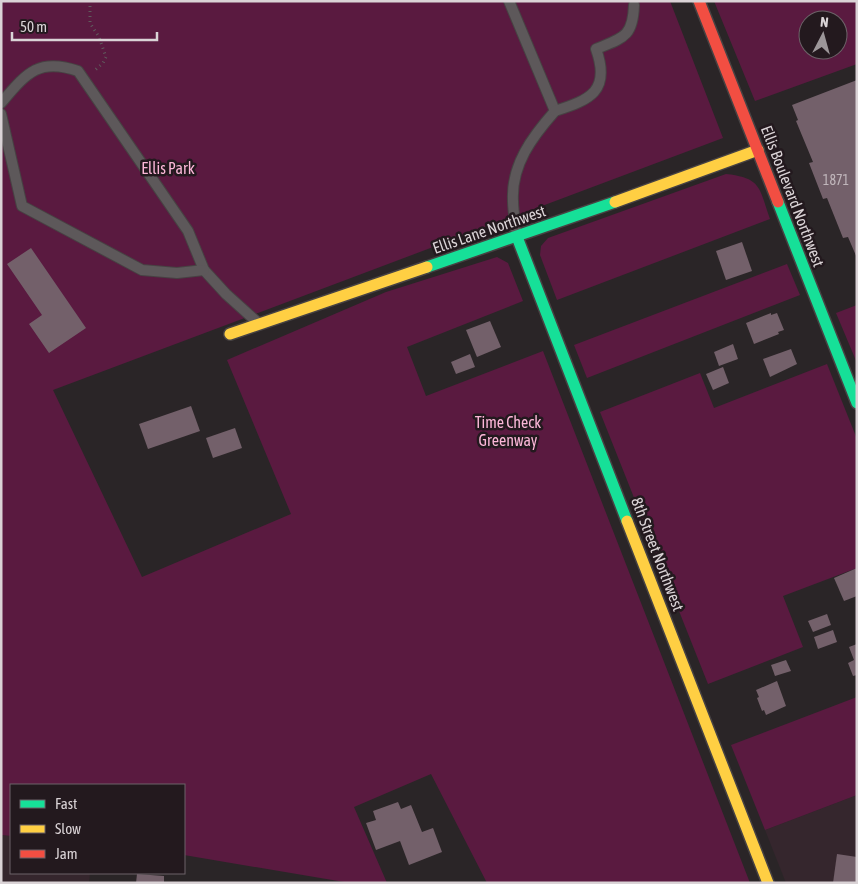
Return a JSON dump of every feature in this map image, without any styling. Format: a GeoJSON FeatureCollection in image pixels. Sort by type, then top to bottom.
{"type":"FeatureCollection","features":[{"type":"Feature","properties":{"kind":"street","name":"Ellis Boulevard Northwest"},"geometry":{"type":"LineString","coordinates":[[699,1],[857,403]]}},
{"type":"Feature","properties":{"kind":"street","name":"Ellis Lane Northwest"},"geometry":{"type":"LineString","coordinates":[[230,334],[517,237],[758,150]]}},
{"type":"Feature","properties":{"kind":"street","name":"8th Street Northwest"},"geometry":{"type":"LineString","coordinates":[[517,237],[768,883]]}},
{"type":"Feature","properties":{"kind":"lane"},"geometry":{"type":"LineString","coordinates":[[509,1],[555,112]]}},
{"type":"Feature","properties":{"kind":"lane"},"geometry":{"type":"LineString","coordinates":[[517,237],[513,184],[521,158],[534,136],[555,112],[580,103],[592,95],[599,86],[601,68],[596,49],[622,39],[629,32],[634,20],[634,5]]}},
{"type":"Feature","properties":{"kind":"lane"},"geometry":{"type":"LineString","coordinates":[[1,102],[28,74],[43,66],[62,66],[78,71],[188,231],[204,270],[226,294],[259,324]]}},
{"type":"Feature","properties":{"kind":"lane"},"geometry":{"type":"LineString","coordinates":[[1,114],[22,206],[142,270],[177,273],[204,270]]}},
{"type":"Feature","properties":{"kind":"path"},"geometry":{"type":"LineString","coordinates":[[84,80],[106,58],[99,37],[90,23],[90,1]]}},
{"type":"Feature","properties":{"kind":"shaded area"},"geometry":{"type":"Polygon","coordinates":[[[857,795],[857,883],[786,883],[765,830],[857,795]]]}},
{"type":"Feature","properties":{"kind":"shaded area"},"geometry":{"type":"Polygon","coordinates":[[[1,835],[10,836],[10,874],[90,874],[89,883],[1,883],[1,835]]]}},
{"type":"Feature","properties":{"kind":"green space","name":"Ellis Park"},"geometry":{"type":"Polygon","coordinates":[[[1,1],[670,1],[723,138],[53,390],[142,577],[291,514],[227,360],[386,292],[497,257],[508,263],[523,301],[407,347],[426,396],[543,351],[750,883],[487,883],[431,774],[354,807],[387,883],[350,883],[185,855],[185,784],[10,784],[10,836],[1,835],[1,1]]]}},
{"type":"Feature","properties":{"kind":"green space"},"geometry":{"type":"Polygon","coordinates":[[[714,1],[857,1],[857,64],[755,101],[714,1]]]}},
{"type":"Feature","properties":{"kind":"green space"},"geometry":{"type":"Polygon","coordinates":[[[726,174],[747,178],[757,186],[764,199],[770,219],[557,300],[540,255],[541,246],[548,238],[726,174]]]}},
{"type":"Feature","properties":{"kind":"green space"},"geometry":{"type":"Polygon","coordinates":[[[787,264],[800,295],[587,378],[574,345],[787,264]]]}},
{"type":"Feature","properties":{"kind":"green space"},"geometry":{"type":"Polygon","coordinates":[[[857,305],[857,363],[836,313],[857,305]]]}},
{"type":"Feature","properties":{"kind":"green space"},"geometry":{"type":"Polygon","coordinates":[[[827,364],[857,439],[857,568],[783,596],[803,647],[708,684],[600,412],[700,373],[714,408],[827,364]]]}},
{"type":"Feature","properties":{"kind":"green space"},"geometry":{"type":"Polygon","coordinates":[[[857,697],[857,795],[765,830],[731,745],[857,697]]]}},
{"type":"Feature","properties":{"kind":"building"},"geometry":{"type":"Polygon","coordinates":[[[857,80],[857,258],[848,237],[843,238],[827,198],[823,199],[809,163],[813,162],[796,121],[798,120],[792,105],[857,80]]]}},
{"type":"Feature","properties":{"kind":"building"},"geometry":{"type":"Polygon","coordinates":[[[742,242],[752,271],[726,280],[716,251],[742,242]]]}},
{"type":"Feature","properties":{"kind":"building"},"geometry":{"type":"Polygon","coordinates":[[[31,248],[86,328],[49,353],[29,324],[42,315],[7,264],[31,248]]]}},
{"type":"Feature","properties":{"kind":"building"},"geometry":{"type":"Polygon","coordinates":[[[771,313],[771,315],[777,313],[784,330],[778,332],[779,334],[754,344],[746,323],[771,313]]]}},
{"type":"Feature","properties":{"kind":"building"},"geometry":{"type":"Polygon","coordinates":[[[490,321],[501,347],[477,357],[466,330],[490,321]]]}},
{"type":"Feature","properties":{"kind":"building"},"geometry":{"type":"Polygon","coordinates":[[[733,344],[738,359],[719,366],[714,352],[733,344]]]}},
{"type":"Feature","properties":{"kind":"building"},"geometry":{"type":"Polygon","coordinates":[[[791,349],[797,364],[770,377],[763,359],[791,349]]]}},
{"type":"Feature","properties":{"kind":"building"},"geometry":{"type":"Polygon","coordinates":[[[470,354],[475,367],[456,374],[451,362],[470,354]]]}},
{"type":"Feature","properties":{"kind":"building"},"geometry":{"type":"Polygon","coordinates":[[[723,367],[729,383],[713,390],[706,374],[723,367]]]}},
{"type":"Feature","properties":{"kind":"building"},"geometry":{"type":"Polygon","coordinates":[[[191,406],[200,431],[148,449],[139,424],[191,406]]]}},
{"type":"Feature","properties":{"kind":"building"},"geometry":{"type":"Polygon","coordinates":[[[235,428],[242,448],[213,458],[206,438],[235,428]]]}},
{"type":"Feature","properties":{"kind":"building"},"geometry":{"type":"Polygon","coordinates":[[[857,568],[857,596],[844,601],[834,578],[857,568]]]}},
{"type":"Feature","properties":{"kind":"building"},"geometry":{"type":"Polygon","coordinates":[[[827,614],[831,625],[813,632],[808,621],[827,614]]]}},
{"type":"Feature","properties":{"kind":"building"},"geometry":{"type":"Polygon","coordinates":[[[833,630],[837,642],[818,649],[814,637],[833,630]]]}},
{"type":"Feature","properties":{"kind":"building"},"geometry":{"type":"Polygon","coordinates":[[[857,644],[857,675],[853,676],[848,663],[854,660],[849,647],[857,644]]]}},
{"type":"Feature","properties":{"kind":"building"},"geometry":{"type":"Polygon","coordinates":[[[786,660],[791,671],[775,676],[771,665],[786,660]]]}},
{"type":"Feature","properties":{"kind":"building"},"geometry":{"type":"Polygon","coordinates":[[[777,681],[786,706],[766,715],[764,710],[762,711],[756,690],[777,681]]]}},
{"type":"Feature","properties":{"kind":"building"},"geometry":{"type":"Polygon","coordinates":[[[398,802],[401,809],[411,805],[422,832],[433,828],[442,852],[409,865],[400,841],[376,850],[366,823],[376,820],[373,811],[398,802]]]}},
{"type":"Feature","properties":{"kind":"building"},"geometry":{"type":"Polygon","coordinates":[[[837,854],[857,857],[857,883],[833,883],[837,854]]]}},
{"type":"Feature","properties":{"kind":"building"},"geometry":{"type":"Polygon","coordinates":[[[137,874],[164,876],[164,883],[136,883],[137,874]]]}},
{"type":"Feature","properties":{"kind":"traffic: fast"},"geometry":{"type":"LineString","coordinates":[[427,267],[615,202]]}},
{"type":"Feature","properties":{"kind":"traffic: fast"},"geometry":{"type":"LineString","coordinates":[[778,202],[857,403]]}},
{"type":"Feature","properties":{"kind":"traffic: fast"},"geometry":{"type":"LineString","coordinates":[[517,237],[627,521]]}},
{"type":"Feature","properties":{"kind":"traffic: slow"},"geometry":{"type":"LineString","coordinates":[[615,202],[758,150]]}},
{"type":"Feature","properties":{"kind":"traffic: slow"},"geometry":{"type":"LineString","coordinates":[[230,334],[427,267]]}},
{"type":"Feature","properties":{"kind":"traffic: slow"},"geometry":{"type":"LineString","coordinates":[[627,521],[768,883]]}},
{"type":"Feature","properties":{"kind":"traffic: jam"},"geometry":{"type":"LineString","coordinates":[[699,1],[778,202]]}},
{"type":"Feature","properties":{"kind":"park label","name":"Time Check Greenway"},"geometry":{"type":"Point","coordinates":[508,431]}}]}
